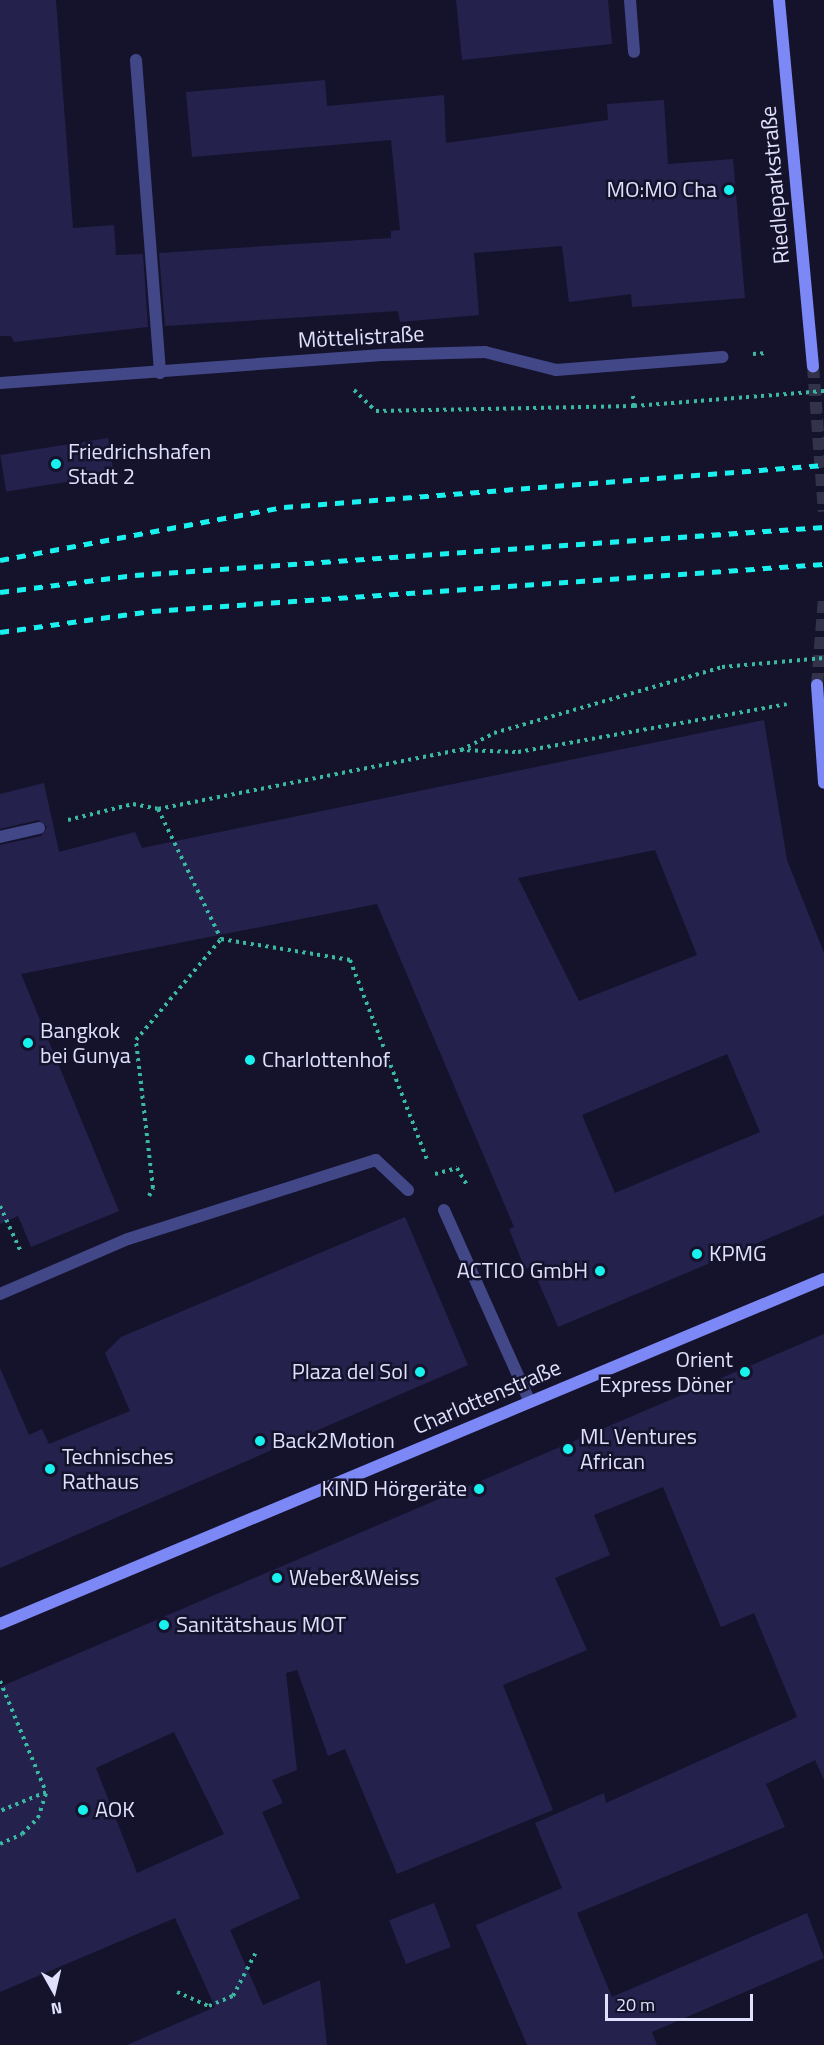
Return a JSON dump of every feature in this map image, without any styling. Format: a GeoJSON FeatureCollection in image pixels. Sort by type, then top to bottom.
{"type":"FeatureCollection","features":[{"type":"Feature","properties":{"kind":"street"},"geometry":{"type":"LineString","coordinates":[[630,0],[634,52]]}},
{"type":"Feature","properties":{"kind":"street","name":"Riedleparkstraße"},"geometry":{"type":"LineString","coordinates":[[779,0],[813,366]]}},
{"type":"Feature","properties":{"kind":"street"},"geometry":{"type":"LineString","coordinates":[[136,60],[160,373]]}},
{"type":"Feature","properties":{"kind":"street","name":"Möttelistraße"},"geometry":{"type":"LineString","coordinates":[[0,383],[160,373],[320,359],[485,352],[556,370],[722,357]]}},
{"type":"Feature","properties":{"kind":"street"},"geometry":{"type":"LineString","coordinates":[[817,685],[824,783]]}},
{"type":"Feature","properties":{"kind":"street"},"geometry":{"type":"LineString","coordinates":[[0,837],[39,828]]}},
{"type":"Feature","properties":{"kind":"street"},"geometry":{"type":"LineString","coordinates":[[0,1294],[128,1239],[376,1160],[408,1190]]}},
{"type":"Feature","properties":{"kind":"street"},"geometry":{"type":"LineString","coordinates":[[444,1210],[530,1402]]}},
{"type":"Feature","properties":{"kind":"street","name":"Charlottenstraße"},"geometry":{"type":"LineString","coordinates":[[0,1624],[824,1279]]}},
{"type":"Feature","properties":{"kind":"path"},"geometry":{"type":"LineString","coordinates":[[320,359],[376,411],[634,406],[824,391]]}},
{"type":"Feature","properties":{"kind":"path"},"geometry":{"type":"LineString","coordinates":[[460,750],[494,734],[723,667],[824,658]]}},
{"type":"Feature","properties":{"kind":"path"},"geometry":{"type":"LineString","coordinates":[[39,828],[133,804],[158,809],[460,750],[518,752],[792,703]]}},
{"type":"Feature","properties":{"kind":"path"},"geometry":{"type":"LineString","coordinates":[[158,809],[221,939]]}},
{"type":"Feature","properties":{"kind":"path"},"geometry":{"type":"LineString","coordinates":[[221,939],[350,960],[433,1174]]}},
{"type":"Feature","properties":{"kind":"path"},"geometry":{"type":"LineString","coordinates":[[128,1239],[153,1188],[136,1040],[221,939]]}},
{"type":"Feature","properties":{"kind":"path"},"geometry":{"type":"LineString","coordinates":[[0,1206],[34,1280]]}},
{"type":"Feature","properties":{"kind":"path"},"geometry":{"type":"LineString","coordinates":[[0,1681],[46,1792],[38,1818],[22,1834],[0,1844]]}},
{"type":"Feature","properties":{"kind":"path"},"geometry":{"type":"LineString","coordinates":[[0,1811],[46,1792]]}},
{"type":"Feature","properties":{"kind":"path"},"geometry":{"type":"LineString","coordinates":[[177,1992],[209,2006],[233,1996],[256,1950]]}},
{"type":"Feature","properties":{"kind":"building"},"geometry":{"type":"Polygon","coordinates":[[[0,0],[56,0],[73,228],[114,225],[116,255],[143,254],[148,327],[14,342],[11,336],[0,336],[0,0]]]}},
{"type":"Feature","properties":{"kind":"building"},"geometry":{"type":"Polygon","coordinates":[[[456,0],[608,0],[612,44],[462,60],[456,0]]]}},
{"type":"Feature","properties":{"kind":"building"},"geometry":{"type":"Polygon","coordinates":[[[325,80],[327,106],[444,95],[446,143],[608,120],[607,104],[664,100],[668,164],[733,159],[745,298],[632,307],[631,294],[569,302],[562,246],[474,253],[479,315],[400,322],[398,311],[165,326],[159,253],[391,238],[391,231],[400,230],[391,140],[192,157],[186,92],[325,80]]]}},
{"type":"Feature","properties":{"kind":"building","name":"Friedrichshafen Stadt 2"},"geometry":{"type":"Polygon","coordinates":[[[108,438],[114,475],[6,492],[0,455],[108,438]]]}},
{"type":"Feature","properties":{"kind":"building"},"geometry":{"type":"Polygon","coordinates":[[[764,720],[787,860],[824,953],[824,1215],[558,1327],[532,1267],[525,1269],[509,1229],[514,1227],[377,904],[21,974],[119,1211],[31,1247],[18,1216],[0,1224],[0,845],[41,836],[47,827],[38,820],[0,829],[0,794],[44,783],[59,852],[135,832],[142,848],[764,720]],[[655,850],[518,878],[579,1001],[697,955],[655,850]],[[727,1054],[582,1115],[615,1193],[760,1132],[727,1054]]]}},
{"type":"Feature","properties":{"kind":"building"},"geometry":{"type":"Polygon","coordinates":[[[405,1217],[468,1365],[0,1568],[0,1368],[29,1435],[42,1429],[49,1444],[130,1411],[105,1353],[121,1337],[405,1217]]]}},
{"type":"Feature","properties":{"kind":"building"},"geometry":{"type":"Polygon","coordinates":[[[824,1334],[824,1780],[815,1760],[766,1784],[785,1827],[577,1913],[612,1997],[807,1913],[824,1958],[652,2032],[657,2045],[527,2045],[476,1925],[562,1888],[535,1823],[604,1793],[606,1803],[797,1717],[754,1613],[721,1627],[663,1487],[594,1515],[610,1555],[555,1578],[587,1650],[503,1685],[553,1810],[397,1874],[345,1749],[328,1756],[297,1670],[286,1673],[297,1770],[272,1780],[283,1803],[262,1812],[300,1898],[230,1930],[263,2005],[320,1980],[327,2045],[127,2045],[215,2007],[175,1918],[0,1992],[0,1687],[824,1334]],[[174,1732],[96,1768],[137,1873],[224,1834],[174,1732]]]}},
{"type":"Feature","properties":{"kind":"building"},"geometry":{"type":"Polygon","coordinates":[[[434,1903],[451,1947],[406,1964],[389,1920],[434,1903]]]}},
{"type":"Feature","properties":{"kind":"tunnel"},"geometry":{"type":"LineString","coordinates":[[813,366],[824,512]]}},
{"type":"Feature","properties":{"kind":"tunnel"},"geometry":{"type":"LineString","coordinates":[[817,685],[824,598]]}},
{"type":"Feature","properties":{"kind":"railway"},"geometry":{"type":"LineString","coordinates":[[0,560],[284,507],[824,465]]}},
{"type":"Feature","properties":{"kind":"railway"},"geometry":{"type":"LineString","coordinates":[[0,592],[135,575],[824,527]]}},
{"type":"Feature","properties":{"kind":"railway"},"geometry":{"type":"LineString","coordinates":[[0,632],[152,611],[824,564]]}},
{"type":"Feature","properties":{"kind":"place","name":"MO:MO Cha"},"geometry":{"type":"Point","coordinates":[729,190]}},
{"type":"Feature","properties":{"kind":"place","name":"Friedrichshafen Stadt 2"},"geometry":{"type":"Point","coordinates":[56,464]}},
{"type":"Feature","properties":{"kind":"place","name":"Bangkok bei Gunya"},"geometry":{"type":"Point","coordinates":[28,1043]}},
{"type":"Feature","properties":{"kind":"place","name":"Charlottenhof"},"geometry":{"type":"Point","coordinates":[250,1060]}},
{"type":"Feature","properties":{"kind":"place","name":"KPMG"},"geometry":{"type":"Point","coordinates":[697,1254]}},
{"type":"Feature","properties":{"kind":"place","name":"ACTICO GmbH"},"geometry":{"type":"Point","coordinates":[600,1271]}},
{"type":"Feature","properties":{"kind":"place","name":"Plaza del Sol"},"geometry":{"type":"Point","coordinates":[420,1372]}},
{"type":"Feature","properties":{"kind":"place","name":"Orient Express Döner"},"geometry":{"type":"Point","coordinates":[745,1372]}},
{"type":"Feature","properties":{"kind":"place","name":"Back2Motion"},"geometry":{"type":"Point","coordinates":[260,1441]}},
{"type":"Feature","properties":{"kind":"place","name":"ML Ventures African"},"geometry":{"type":"Point","coordinates":[568,1449]}},
{"type":"Feature","properties":{"kind":"place","name":"Technisches Rathaus"},"geometry":{"type":"Point","coordinates":[50,1469]}},
{"type":"Feature","properties":{"kind":"place","name":"KIND Hörgeräte"},"geometry":{"type":"Point","coordinates":[479,1489]}},
{"type":"Feature","properties":{"kind":"place","name":"Weber&Weiss"},"geometry":{"type":"Point","coordinates":[277,1578]}},
{"type":"Feature","properties":{"kind":"place","name":"Sanitätshaus MOT"},"geometry":{"type":"Point","coordinates":[164,1625]}},
{"type":"Feature","properties":{"kind":"place","name":"AOK"},"geometry":{"type":"Point","coordinates":[83,1810]}}]}
